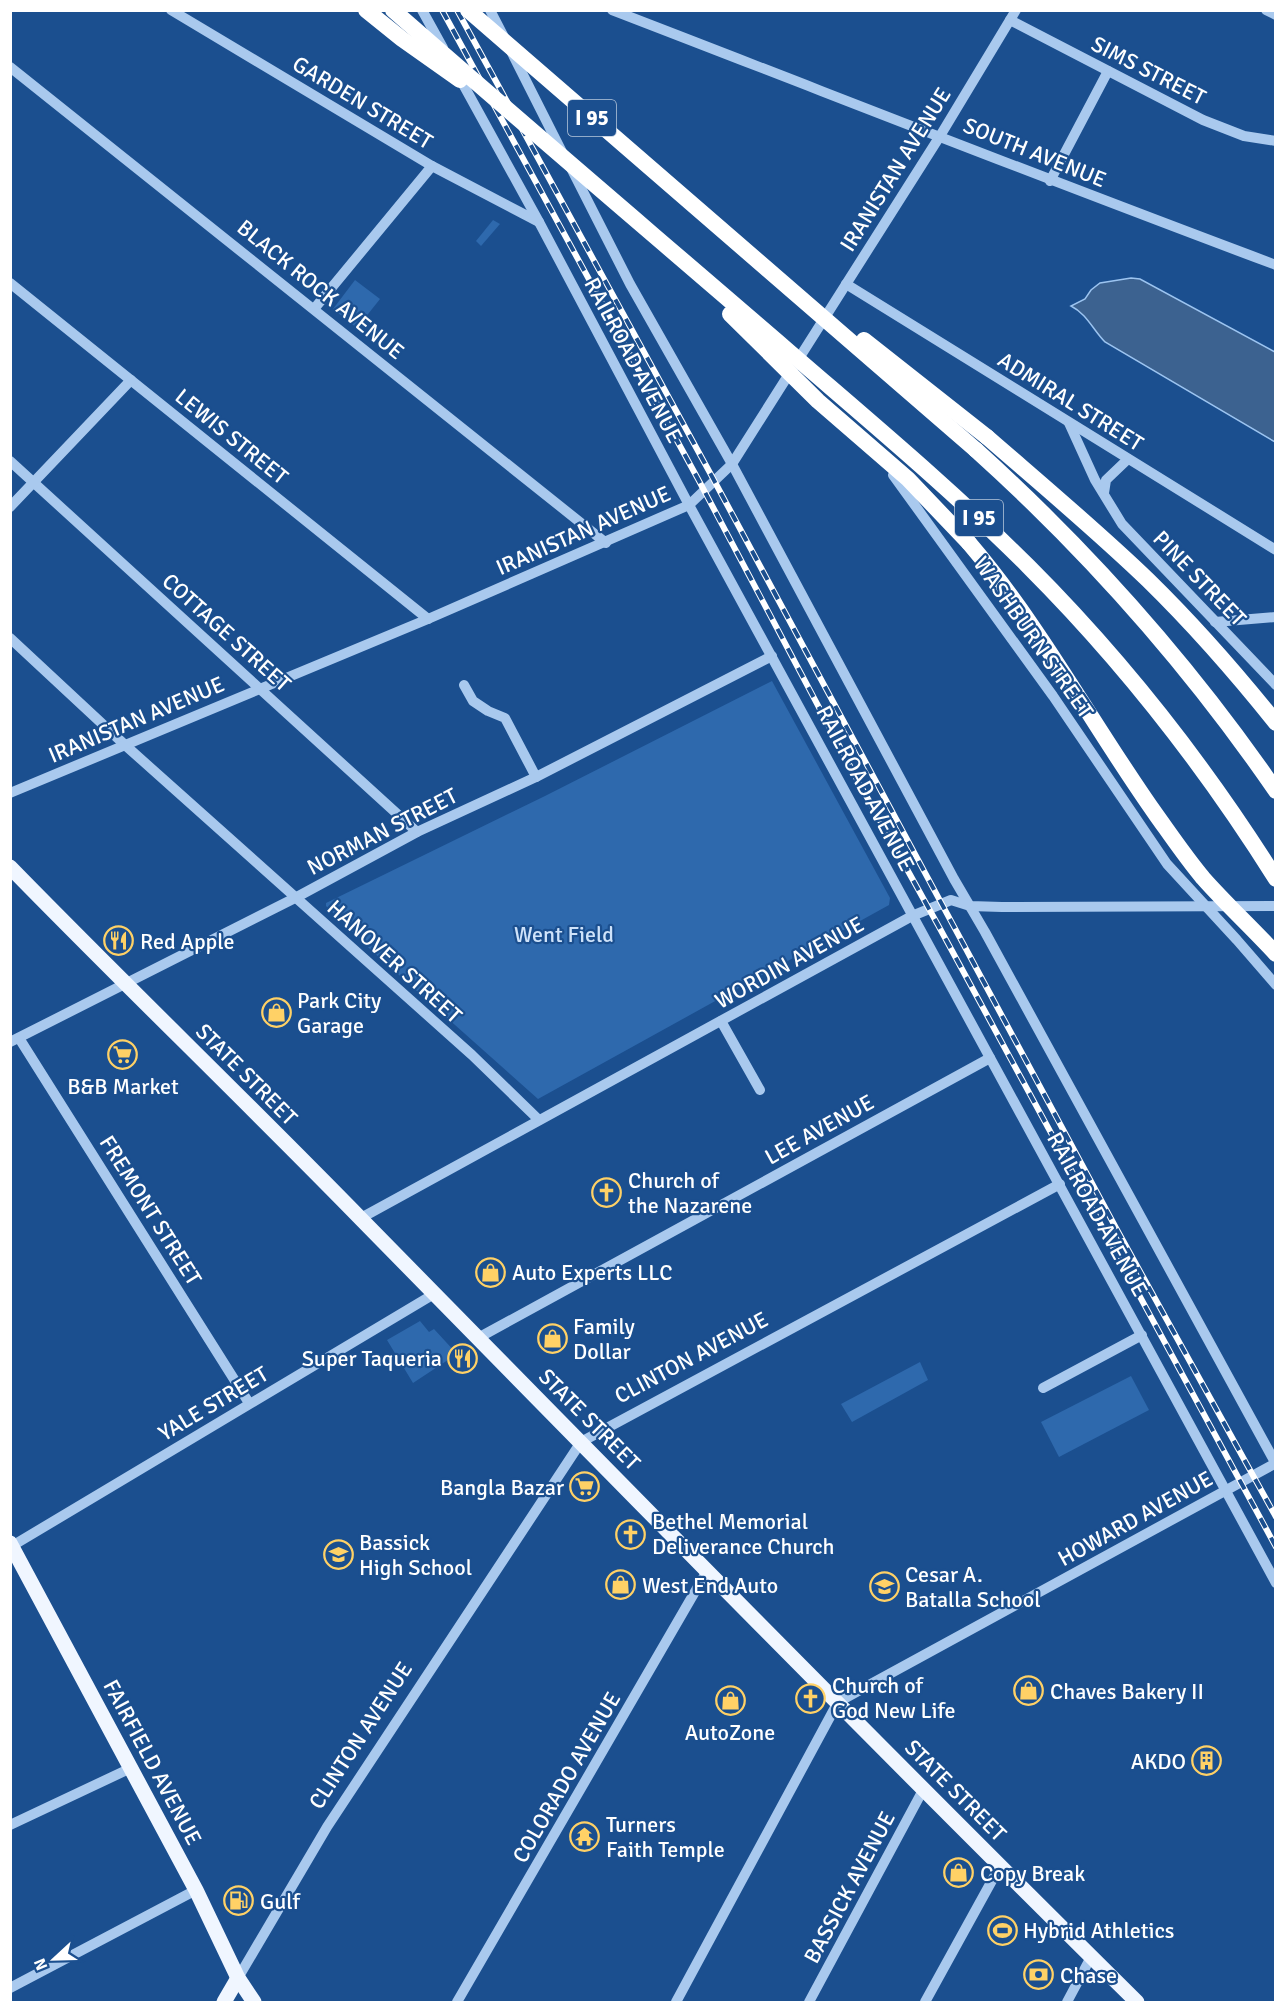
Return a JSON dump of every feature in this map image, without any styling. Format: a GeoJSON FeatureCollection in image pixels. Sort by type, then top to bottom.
{"type":"FeatureCollection","features":[{"type":"Feature","properties":{"kind":"highway"},"geometry":{"type":"LineString","coordinates":[[366,10],[425,57],[522,123]]}},
{"type":"Feature","properties":{"kind":"highway","name":"I 95"},"geometry":{"type":"LineString","coordinates":[[393,10],[933,477],[1030,567],[1093,635],[1163,719],[1221,797],[1275,879]]}},
{"type":"Feature","properties":{"kind":"highway","name":"I 95"},"geometry":{"type":"LineString","coordinates":[[468,10],[984,457],[1067,537],[1127,601],[1181,664],[1234,732],[1275,791]]}},
{"type":"Feature","properties":{"kind":"highway"},"geometry":{"type":"LineString","coordinates":[[625,210],[795,378],[908,479],[969,543],[1037,631],[1127,773],[1173,840],[1204,879],[1275,954]]}},
{"type":"Feature","properties":{"kind":"highway"},"geometry":{"type":"LineString","coordinates":[[716,225],[937,396],[1083,521],[1149,581],[1209,644],[1275,723]]}},
{"type":"Feature","properties":{"kind":"main road","name":"STATE STREET"},"geometry":{"type":"LineString","coordinates":[[10,867],[361,1218],[923,1790],[1137,2002]]}},
{"type":"Feature","properties":{"kind":"main road","name":"FAIRFIELD AVENUE"},"geometry":{"type":"LineString","coordinates":[[11,1545],[196,1890],[238,1978],[254,2002]]}},
{"type":"Feature","properties":{"kind":"main road","name":"CLINTON AVENUE"},"geometry":{"type":"LineString","coordinates":[[224,2002],[238,1978]]}},
{"type":"Feature","properties":{"kind":"street","name":"GARDEN STREET"},"geometry":{"type":"LineString","coordinates":[[171,10],[432,166],[539,222]]}},
{"type":"Feature","properties":{"kind":"street","name":"RAILROAD AVENUE"},"geometry":{"type":"LineString","coordinates":[[422,10],[1275,1583]]}},
{"type":"Feature","properties":{"kind":"street","name":"RAILROAD AVENUE"},"geometry":{"type":"LineString","coordinates":[[490,10],[630,284],[732,464],[1275,1464]]}},
{"type":"Feature","properties":{"kind":"street","name":"SOUTH AVENUE"},"geometry":{"type":"LineString","coordinates":[[612,10],[940,136],[1050,181],[1275,265]]}},
{"type":"Feature","properties":{"kind":"street"},"geometry":{"type":"LineString","coordinates":[[1266,10],[1275,15]]}},
{"type":"Feature","properties":{"kind":"street","name":"IRANISTAN AVENUE"},"geometry":{"type":"LineString","coordinates":[[10,793],[428,619],[689,505],[732,464],[940,136],[1013,15]]}},
{"type":"Feature","properties":{"kind":"street","name":"SIMS STREET"},"geometry":{"type":"LineString","coordinates":[[1013,15],[1108,71],[1203,120],[1244,136],[1275,141]]}},
{"type":"Feature","properties":{"kind":"street","name":"BLACK ROCK AVENUE"},"geometry":{"type":"LineString","coordinates":[[10,67],[606,543]]}},
{"type":"Feature","properties":{"kind":"street"},"geometry":{"type":"LineString","coordinates":[[1050,181],[1108,71]]}},
{"type":"Feature","properties":{"kind":"street"},"geometry":{"type":"LineString","coordinates":[[314,309],[432,166]]}},
{"type":"Feature","properties":{"kind":"street","name":"LEWIS STREET"},"geometry":{"type":"LineString","coordinates":[[10,284],[428,619]]}},
{"type":"Feature","properties":{"kind":"street","name":"ADMIRAL STREET"},"geometry":{"type":"LineString","coordinates":[[846,284],[1275,550]]}},
{"type":"Feature","properties":{"kind":"street","name":"WASHBURN STREET"},"geometry":{"type":"LineString","coordinates":[[788,378],[898,480],[1053,696],[1167,864],[1275,985]]}},
{"type":"Feature","properties":{"kind":"street"},"geometry":{"type":"LineString","coordinates":[[10,507],[131,380]]}},
{"type":"Feature","properties":{"kind":"street","name":"PINE STREET"},"geometry":{"type":"LineString","coordinates":[[1069,422],[1095,480],[1122,524],[1275,685]]}},
{"type":"Feature","properties":{"kind":"street"},"geometry":{"type":"LineString","coordinates":[[1104,494],[1106,480],[1128,459]]}},
{"type":"Feature","properties":{"kind":"street","name":"COTTAGE STREET"},"geometry":{"type":"LineString","coordinates":[[10,462],[417,832]]}},
{"type":"Feature","properties":{"kind":"street"},"geometry":{"type":"LineString","coordinates":[[1215,622],[1275,617]]}},
{"type":"Feature","properties":{"kind":"street","name":"HANOVER STREET"},"geometry":{"type":"LineString","coordinates":[[10,638],[125,745],[463,1048],[539,1120]]}},
{"type":"Feature","properties":{"kind":"street","name":"NORMAN STREET"},"geometry":{"type":"LineString","coordinates":[[15,1040],[295,898],[417,832],[536,777],[772,656]]}},
{"type":"Feature","properties":{"kind":"street"},"geometry":{"type":"LineString","coordinates":[[464,685],[473,701],[505,718],[536,777]]}},
{"type":"Feature","properties":{"kind":"street","name":"WORDIN AVENUE"},"geometry":{"type":"LineString","coordinates":[[361,1218],[912,916],[951,900],[970,906],[1275,906]]}},
{"type":"Feature","properties":{"kind":"street"},"geometry":{"type":"LineString","coordinates":[[721,1021],[760,1090]]}},
{"type":"Feature","properties":{"kind":"street","name":"FREMONT STREET"},"geometry":{"type":"LineString","coordinates":[[15,1040],[249,1403]]}},
{"type":"Feature","properties":{"kind":"street","name":"LEE AVENUE"},"geometry":{"type":"LineString","coordinates":[[478,1338],[990,1059]]}},
{"type":"Feature","properties":{"kind":"street","name":"CLINTON AVENUE"},"geometry":{"type":"LineString","coordinates":[[238,1978],[327,1827],[580,1442],[1060,1184]]}},
{"type":"Feature","properties":{"kind":"street","name":"YALE STREET"},"geometry":{"type":"LineString","coordinates":[[11,1545],[434,1294]]}},
{"type":"Feature","properties":{"kind":"street"},"geometry":{"type":"LineString","coordinates":[[1042,1388],[1142,1335]]}},
{"type":"Feature","properties":{"kind":"street","name":"HOWARD AVENUE"},"geometry":{"type":"LineString","coordinates":[[838,1702],[1275,1464]]}},
{"type":"Feature","properties":{"kind":"street","name":"COLORADO AVENUE"},"geometry":{"type":"LineString","coordinates":[[458,2002],[707,1571]]}},
{"type":"Feature","properties":{"kind":"street"},"geometry":{"type":"LineString","coordinates":[[676,2002],[838,1702]]}},
{"type":"Feature","properties":{"kind":"street"},"geometry":{"type":"LineString","coordinates":[[10,1825],[131,1768]]}},
{"type":"Feature","properties":{"kind":"street","name":"BASSICK AVENUE"},"geometry":{"type":"LineString","coordinates":[[809,2002],[923,1790]]}},
{"type":"Feature","properties":{"kind":"street"},"geometry":{"type":"LineString","coordinates":[[925,2002],[1000,1866]]}},
{"type":"Feature","properties":{"kind":"street"},"geometry":{"type":"LineString","coordinates":[[10,1988],[196,1890]]}},
{"type":"Feature","properties":{"kind":"street"},"geometry":{"type":"LineString","coordinates":[[1067,2002],[1091,1957]]}},
{"type":"Feature","properties":{"kind":"green space"},"geometry":{"type":"Polygon","coordinates":[[[493,220],[500,224],[481,246],[476,241],[493,220]]]}},
{"type":"Feature","properties":{"kind":"green space"},"geometry":{"type":"Polygon","coordinates":[[[355,280],[380,299],[357,328],[333,309],[355,280]]]}},
{"type":"Feature","properties":{"kind":"green space","name":"Went Field"},"geometry":{"type":"Polygon","coordinates":[[[772,681],[890,898],[889,905],[538,1099],[372,951],[326,906],[326,903],[772,681]]]}},
{"type":"Feature","properties":{"kind":"green space"},"geometry":{"type":"Polygon","coordinates":[[[420,1321],[429,1332],[434,1329],[457,1354],[413,1383],[387,1340],[420,1321]]]}},
{"type":"Feature","properties":{"kind":"green space"},"geometry":{"type":"Polygon","coordinates":[[[920,1362],[928,1380],[852,1422],[841,1404],[920,1362]]]}},
{"type":"Feature","properties":{"kind":"green space"},"geometry":{"type":"Polygon","coordinates":[[[1131,1376],[1149,1410],[1059,1457],[1041,1422],[1131,1376]]]}},
{"type":"Feature","properties":{"kind":"shaded area"},"geometry":{"type":"Polygon","coordinates":[[[1131,278],[1140,279],[1275,352],[1275,442],[1105,342],[1086,318],[1071,306],[1085,299],[1100,283],[1131,278]]]}},
{"type":"Feature","properties":{"kind":"railway"},"geometry":{"type":"LineString","coordinates":[[442,10],[698,479],[858,781],[1276,1547]]}},
{"type":"Feature","properties":{"kind":"railway"},"geometry":{"type":"LineString","coordinates":[[457,10],[709,471],[1116,1228],[1276,1517]]}},
{"type":"Feature","properties":{"kind":"place","name":"Red Apple"},"geometry":{"type":"Point","coordinates":[119,941]}},
{"type":"Feature","properties":{"kind":"place","name":"Park City Garage"},"geometry":{"type":"Point","coordinates":[276,1013]}},
{"type":"Feature","properties":{"kind":"place","name":"B&B Market"},"geometry":{"type":"Point","coordinates":[123,1054]}},
{"type":"Feature","properties":{"kind":"place","name":"Church of the Nazarene"},"geometry":{"type":"Point","coordinates":[607,1193]}},
{"type":"Feature","properties":{"kind":"place","name":"Auto Experts LLC"},"geometry":{"type":"Point","coordinates":[491,1272]}},
{"type":"Feature","properties":{"kind":"place","name":"Family Dollar"},"geometry":{"type":"Point","coordinates":[552,1339]}},
{"type":"Feature","properties":{"kind":"place","name":"Super Taqueria"},"geometry":{"type":"Point","coordinates":[463,1358]}},
{"type":"Feature","properties":{"kind":"place","name":"Bangla Bazar"},"geometry":{"type":"Point","coordinates":[585,1487]}},
{"type":"Feature","properties":{"kind":"place","name":"Bethel Memorial Deliverance Church"},"geometry":{"type":"Point","coordinates":[631,1534]}},
{"type":"Feature","properties":{"kind":"place","name":"Bassick High School"},"geometry":{"type":"Point","coordinates":[338,1555]}},
{"type":"Feature","properties":{"kind":"place","name":"West End Auto"},"geometry":{"type":"Point","coordinates":[621,1585]}},
{"type":"Feature","properties":{"kind":"place","name":"Cesar A. Batalla School"},"geometry":{"type":"Point","coordinates":[884,1587]}},
{"type":"Feature","properties":{"kind":"place","name":"Chaves Bakery II"},"geometry":{"type":"Point","coordinates":[1029,1691]}},
{"type":"Feature","properties":{"kind":"place","name":"Church of God New Life"},"geometry":{"type":"Point","coordinates":[811,1698]}},
{"type":"Feature","properties":{"kind":"place","name":"AutoZone"},"geometry":{"type":"Point","coordinates":[730,1700]}},
{"type":"Feature","properties":{"kind":"place","name":"AKDO"},"geometry":{"type":"Point","coordinates":[1207,1761]}},
{"type":"Feature","properties":{"kind":"place","name":"Turners Faith Temple"},"geometry":{"type":"Point","coordinates":[585,1837]}},
{"type":"Feature","properties":{"kind":"place","name":"Copy Break"},"geometry":{"type":"Point","coordinates":[959,1873]}},
{"type":"Feature","properties":{"kind":"place","name":"Gulf"},"geometry":{"type":"Point","coordinates":[239,1901]}},
{"type":"Feature","properties":{"kind":"place","name":"Hybrid Athletics"},"geometry":{"type":"Point","coordinates":[1002,1930]}},
{"type":"Feature","properties":{"kind":"place","name":"Chase"},"geometry":{"type":"Point","coordinates":[1039,1975]}}]}
